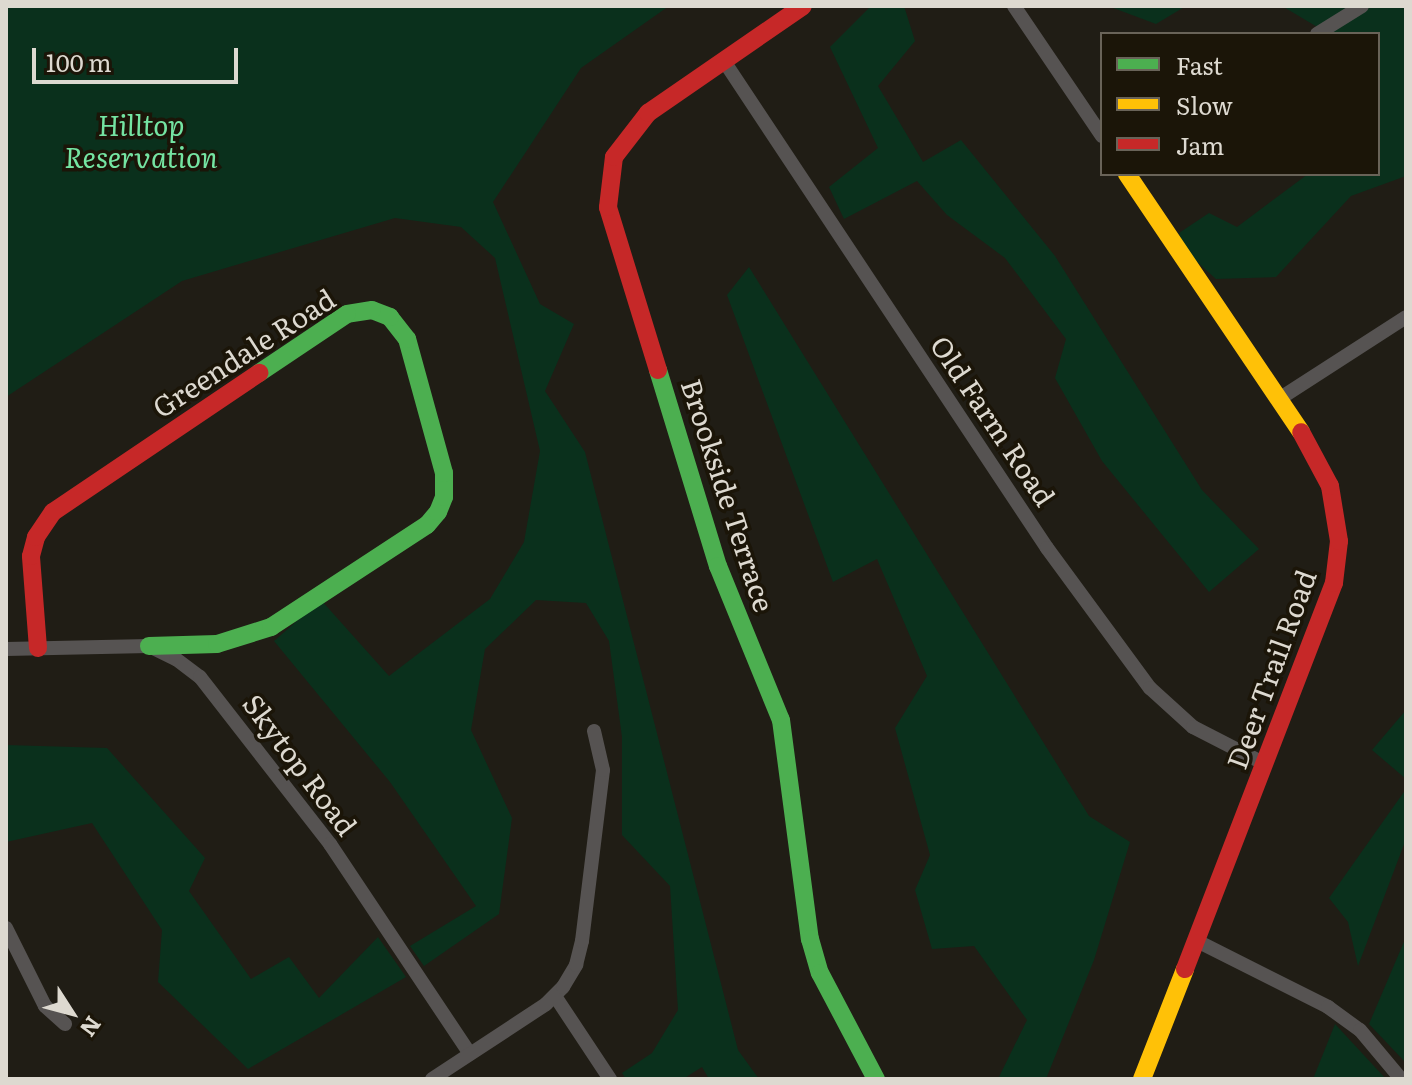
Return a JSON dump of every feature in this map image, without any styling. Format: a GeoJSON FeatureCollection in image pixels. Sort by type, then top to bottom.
{"type":"FeatureCollection","features":[{"type":"Feature","properties":{"kind":"street","name":"Brookside Terrace"},"geometry":{"type":"LineString","coordinates":[[803,6],[648,113],[614,157],[608,207],[718,566],[781,720],[810,939],[820,973],[876,1079]]}},
{"type":"Feature","properties":{"kind":"street"},"geometry":{"type":"LineString","coordinates":[[1014,6],[1100,133]]}},
{"type":"Feature","properties":{"kind":"street"},"geometry":{"type":"LineString","coordinates":[[1320,32],[1362,6]]}},
{"type":"Feature","properties":{"kind":"street","name":"Old Farm Road"},"geometry":{"type":"LineString","coordinates":[[724,61],[1047,548],[1150,688],[1193,727],[1265,764]]}},
{"type":"Feature","properties":{"kind":"street","name":"Deer Trail Road"},"geometry":{"type":"LineString","coordinates":[[1128,176],[1323,468],[1335,504],[1339,541],[1334,583],[1142,1079]]}},
{"type":"Feature","properties":{"kind":"street","name":"Greendale Road"},"geometry":{"type":"LineString","coordinates":[[38,648],[31,556],[36,537],[53,512],[347,314],[366,310],[381,313],[397,323],[407,339],[444,473],[444,497],[427,525],[297,613],[258,633],[231,641],[149,646]]}},
{"type":"Feature","properties":{"kind":"street"},"geometry":{"type":"LineString","coordinates":[[1279,399],[1406,317]]}},
{"type":"Feature","properties":{"kind":"street","name":"Skytop Road"},"geometry":{"type":"LineString","coordinates":[[6,649],[149,646],[189,668],[211,688],[330,844],[470,1054]]}},
{"type":"Feature","properties":{"kind":"street"},"geometry":{"type":"LineString","coordinates":[[432,1079],[555,996],[570,976],[582,941],[603,770],[594,731]]}},
{"type":"Feature","properties":{"kind":"street"},"geometry":{"type":"LineString","coordinates":[[6,928],[45,1006],[65,1024]]}},
{"type":"Feature","properties":{"kind":"street"},"geometry":{"type":"LineString","coordinates":[[1197,941],[1328,1007],[1360,1030],[1401,1079]]}},
{"type":"Feature","properties":{"kind":"street"},"geometry":{"type":"LineString","coordinates":[[555,996],[610,1079]]}},
{"type":"Feature","properties":{"kind":"green space","name":"Hilltop Reservation"},"geometry":{"type":"Polygon","coordinates":[[[6,6],[669,6],[581,68],[493,202],[540,304],[574,324],[545,391],[585,452],[738,1050],[759,1079],[709,1079],[702,1067],[683,1079],[626,1079],[622,1073],[652,1053],[678,1010],[670,886],[622,835],[622,737],[609,641],[586,603],[536,600],[485,649],[471,730],[512,818],[499,914],[424,966],[410,946],[476,906],[390,782],[274,641],[321,600],[389,676],[490,599],[524,542],[540,451],[495,258],[461,227],[395,218],[182,281],[6,397],[6,6]]]}},
{"type":"Feature","properties":{"kind":"green space"},"geometry":{"type":"Polygon","coordinates":[[[871,6],[904,6],[915,41],[878,86],[923,162],[961,140],[1055,256],[1202,490],[1259,549],[1209,592],[1102,461],[1055,378],[1066,339],[1005,258],[947,215],[917,181],[844,219],[829,187],[878,148],[830,47],[871,6]]]}},
{"type":"Feature","properties":{"kind":"green space"},"geometry":{"type":"Polygon","coordinates":[[[1108,6],[1186,6],[1156,24],[1108,6]]]}},
{"type":"Feature","properties":{"kind":"green space"},"geometry":{"type":"Polygon","coordinates":[[[1282,6],[1406,6],[1406,176],[1351,196],[1276,277],[1216,279],[1185,251],[1179,233],[1209,213],[1237,227],[1305,176],[1380,176],[1380,32],[1326,32],[1282,6]]]}},
{"type":"Feature","properties":{"kind":"green space"},"geometry":{"type":"Polygon","coordinates":[[[749,267],[1089,816],[1130,842],[1094,960],[1046,1079],[998,1079],[1027,1020],[974,946],[932,949],[915,890],[930,855],[895,728],[927,676],[877,559],[833,582],[727,295],[749,267]]]}},
{"type":"Feature","properties":{"kind":"green space"},"geometry":{"type":"Polygon","coordinates":[[[1406,710],[1406,779],[1372,750],[1406,710]]]}},
{"type":"Feature","properties":{"kind":"green space"},"geometry":{"type":"Polygon","coordinates":[[[6,745],[107,748],[205,858],[189,891],[251,979],[289,957],[319,998],[378,937],[406,977],[248,1069],[158,982],[162,930],[92,823],[6,842],[6,745]]]}},
{"type":"Feature","properties":{"kind":"green space"},"geometry":{"type":"Polygon","coordinates":[[[1406,789],[1406,839],[1358,966],[1348,922],[1329,898],[1406,789]]]}},
{"type":"Feature","properties":{"kind":"green space"},"geometry":{"type":"Polygon","coordinates":[[[1406,937],[1406,1063],[1369,1024],[1406,937]]]}},
{"type":"Feature","properties":{"kind":"green space"},"geometry":{"type":"Polygon","coordinates":[[[1335,1024],[1386,1079],[1313,1079],[1335,1024]]]}},
{"type":"Feature","properties":{"kind":"traffic: fast"},"geometry":{"type":"LineString","coordinates":[[149,646],[217,644],[271,627],[427,525],[438,512],[444,497],[444,473],[407,339],[390,317],[372,310],[347,314],[259,373]]}},
{"type":"Feature","properties":{"kind":"traffic: fast"},"geometry":{"type":"LineString","coordinates":[[658,370],[718,566],[781,720],[810,939],[820,973],[876,1079]]}},
{"type":"Feature","properties":{"kind":"traffic: slow"},"geometry":{"type":"LineString","coordinates":[[1128,176],[1301,432]]}},
{"type":"Feature","properties":{"kind":"traffic: slow"},"geometry":{"type":"LineString","coordinates":[[1142,1079],[1185,969]]}},
{"type":"Feature","properties":{"kind":"traffic: jam"},"geometry":{"type":"LineString","coordinates":[[658,370],[608,207],[614,157],[648,113],[803,6]]}},
{"type":"Feature","properties":{"kind":"traffic: jam"},"geometry":{"type":"LineString","coordinates":[[38,648],[31,556],[36,537],[53,512],[259,373]]}},
{"type":"Feature","properties":{"kind":"traffic: jam"},"geometry":{"type":"LineString","coordinates":[[1185,969],[1334,583],[1339,541],[1330,486],[1301,432]]}}]}
